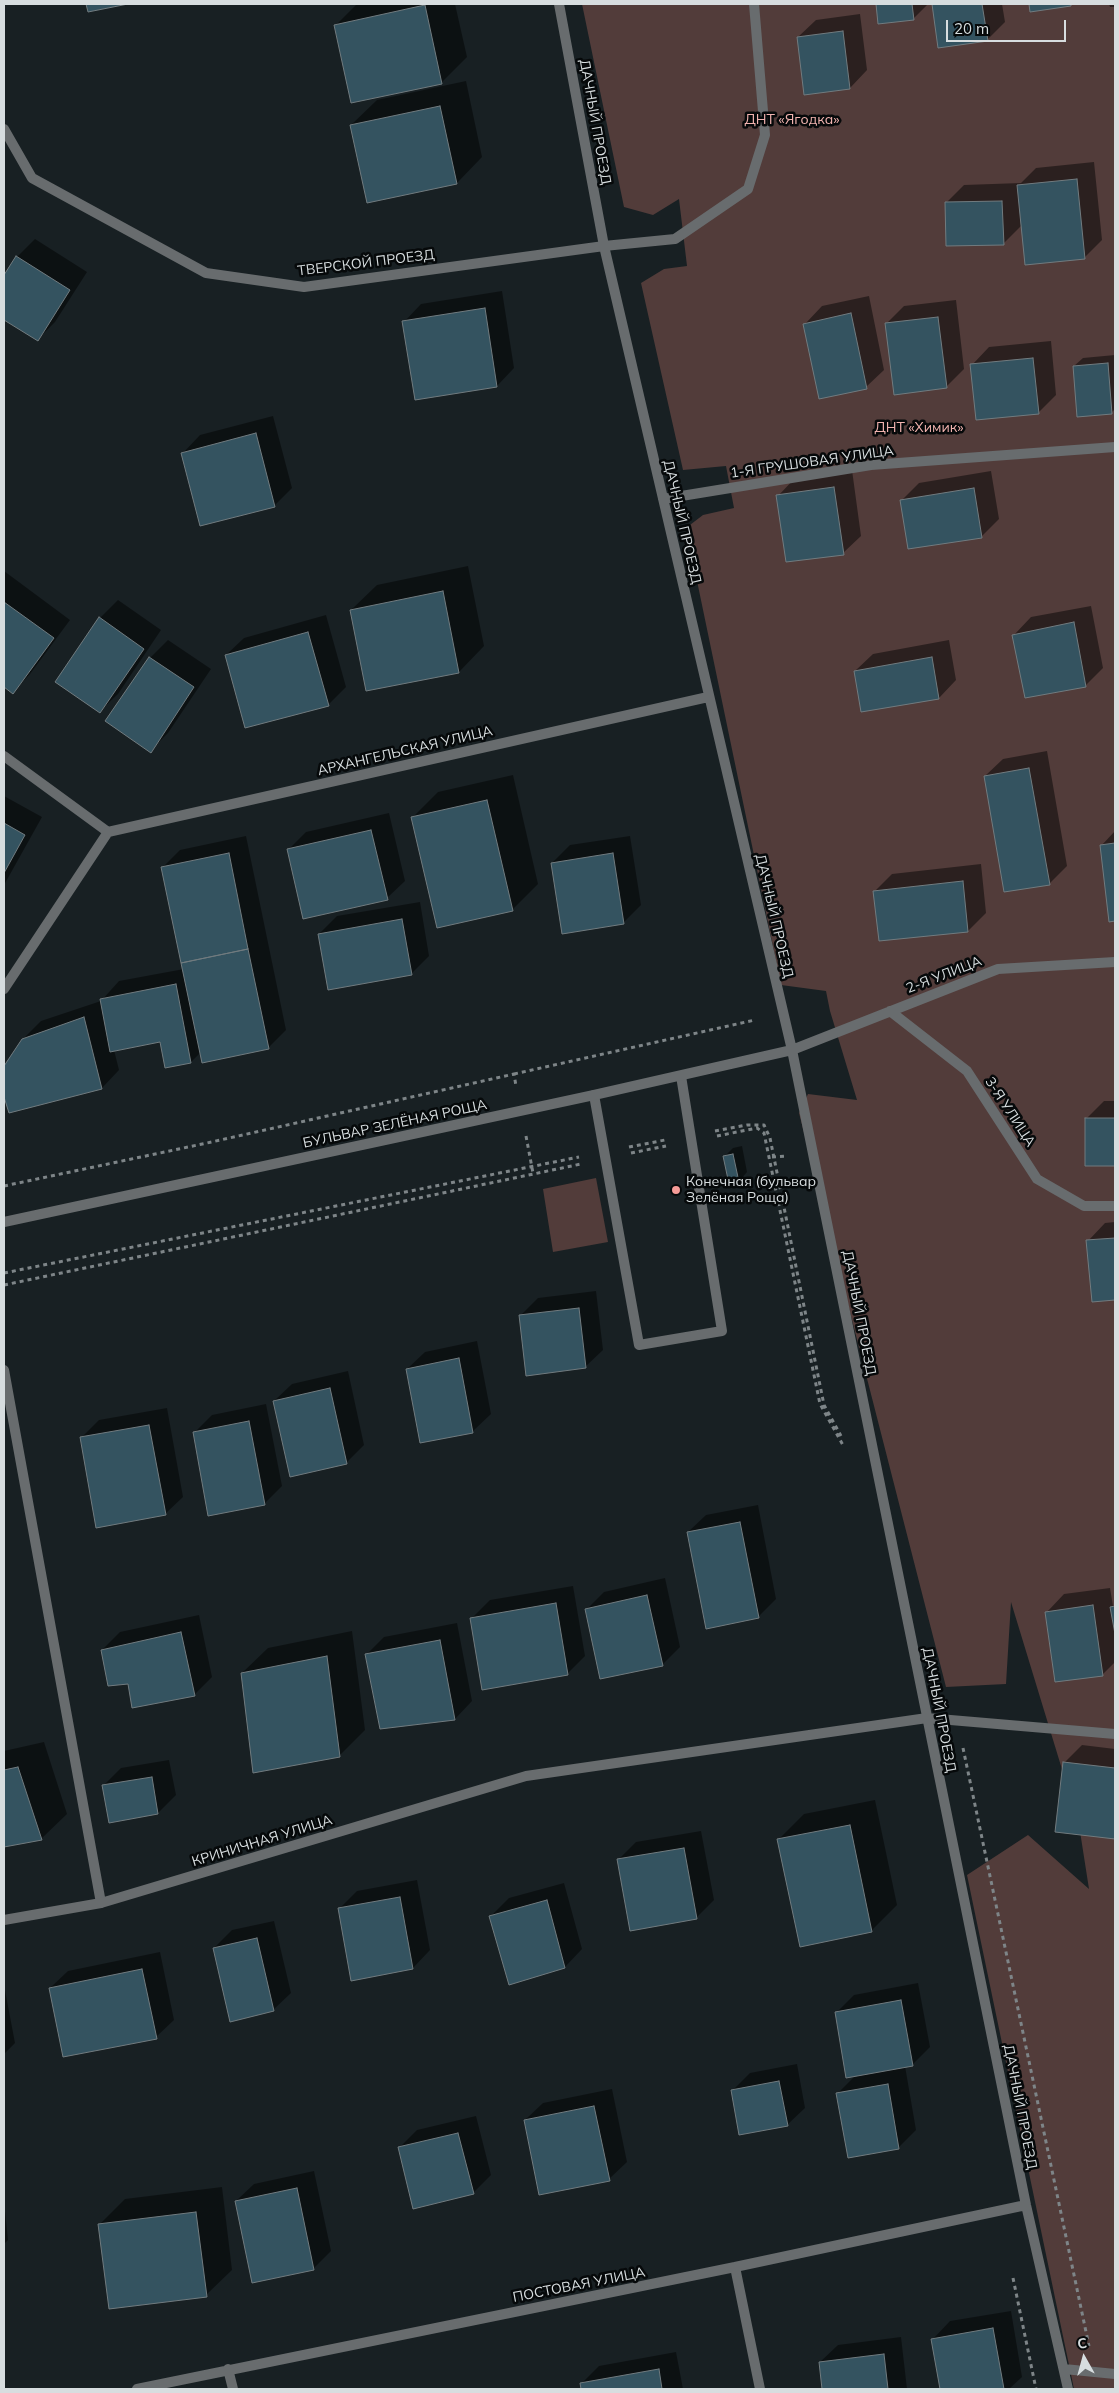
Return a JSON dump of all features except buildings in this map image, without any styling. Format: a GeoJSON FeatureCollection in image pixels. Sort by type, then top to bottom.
{"type":"FeatureCollection","features":[{"type":"Feature","properties":{"kind":"street","name":"ДАЧНЫЙ ПРОЕЗД"},"geometry":{"type":"LineString","coordinates":[[559,4],[604,246],[792,1050],[1026,2205],[1068,2389]]}},
{"type":"Feature","properties":{"kind":"street"},"geometry":{"type":"LineString","coordinates":[[604,246],[675,239],[748,189],[765,135],[754,4]]}},
{"type":"Feature","properties":{"kind":"street","name":"ТВЕРСКОЙ ПРОЕЗД"},"geometry":{"type":"LineString","coordinates":[[4,129],[32,178],[206,273],[304,287],[604,246]]}},
{"type":"Feature","properties":{"kind":"street","name":"1-Я ГРУШОВАЯ УЛИЦА"},"geometry":{"type":"LineString","coordinates":[[663,499],[871,465],[1115,447]]}},
{"type":"Feature","properties":{"kind":"street","name":"АРХАНГЕЛЬСКАЯ УЛИЦА"},"geometry":{"type":"LineString","coordinates":[[108,832],[708,697]]}},
{"type":"Feature","properties":{"kind":"street"},"geometry":{"type":"LineString","coordinates":[[4,756],[108,832],[4,989]]}},
{"type":"Feature","properties":{"kind":"street","name":"2-Я УЛИЦА"},"geometry":{"type":"LineString","coordinates":[[792,1050],[998,969],[1115,962]]}},
{"type":"Feature","properties":{"kind":"street","name":"3-Я УЛИЦА"},"geometry":{"type":"LineString","coordinates":[[890,1011],[966,1071],[1037,1179],[1084,1206],[1115,1206]]}},
{"type":"Feature","properties":{"kind":"street","name":"БУЛЬВАР ЗЕЛЁНАЯ РОЩА"},"geometry":{"type":"LineString","coordinates":[[4,1222],[594,1095],[792,1050]]}},
{"type":"Feature","properties":{"kind":"street"},"geometry":{"type":"LineString","coordinates":[[594,1095],[639,1345],[722,1331],[681,1076]]}},
{"type":"Feature","properties":{"kind":"street"},"geometry":{"type":"LineString","coordinates":[[4,1370],[101,1903]]}},
{"type":"Feature","properties":{"kind":"street","name":"КРИНИЧНАЯ УЛИЦА"},"geometry":{"type":"LineString","coordinates":[[4,1920],[101,1903],[526,1776],[927,1718],[1115,1734]]}},
{"type":"Feature","properties":{"kind":"street","name":"ПОСТОВАЯ УЛИЦА"},"geometry":{"type":"LineString","coordinates":[[137,2389],[735,2267],[1026,2205]]}},
{"type":"Feature","properties":{"kind":"street"},"geometry":{"type":"LineString","coordinates":[[735,2267],[760,2389]]}},
{"type":"Feature","properties":{"kind":"street"},"geometry":{"type":"LineString","coordinates":[[228,2369],[233,2389]]}},
{"type":"Feature","properties":{"kind":"street"},"geometry":{"type":"LineString","coordinates":[[1064,2369],[1115,2374]]}},
{"type":"Feature","properties":{"kind":"path"},"geometry":{"type":"LineString","coordinates":[[514,1074],[755,1020]]}},
{"type":"Feature","properties":{"kind":"path"},"geometry":{"type":"LineString","coordinates":[[4,1273],[691,1138],[746,1125],[764,1125],[770,1138],[824,1405],[850,1454],[820,1404],[764,1133],[757,1128],[691,1138],[605,1155],[4,1285]]}},
{"type":"Feature","properties":{"kind":"path"},"geometry":{"type":"LineString","coordinates":[[1012,2272],[1036,2389]]}},
{"type":"Feature","properties":{"kind":"green space","name":"ДНТ «Химик»"},"geometry":{"type":"Polygon","coordinates":[[[582,4],[1115,4],[1115,2389],[1074,2389],[967,1875],[1028,1835],[1089,1889],[1079,1825],[1011,1602],[1006,1684],[946,1687],[799,1113],[808,1094],[857,1100],[830,1011],[826,991],[781,985],[686,528],[703,515],[734,508],[726,466],[683,470],[641,283],[664,269],[687,266],[679,199],[653,215],[624,207],[582,4]]]}},
{"type":"Feature","properties":{"kind":"green space"},"geometry":{"type":"Polygon","coordinates":[[[596,1178],[608,1242],[553,1252],[543,1189],[596,1178]]]}},
{"type":"Feature","properties":{"kind":"place","name":"Конечная (бульвар Зелёная Роща)"},"geometry":{"type":"Point","coordinates":[676,1190]}},
{"type":"Feature","properties":{"kind":"park label","name":"ДНТ «Ягодка»"},"geometry":{"type":"Point","coordinates":[792,120]}}]}
